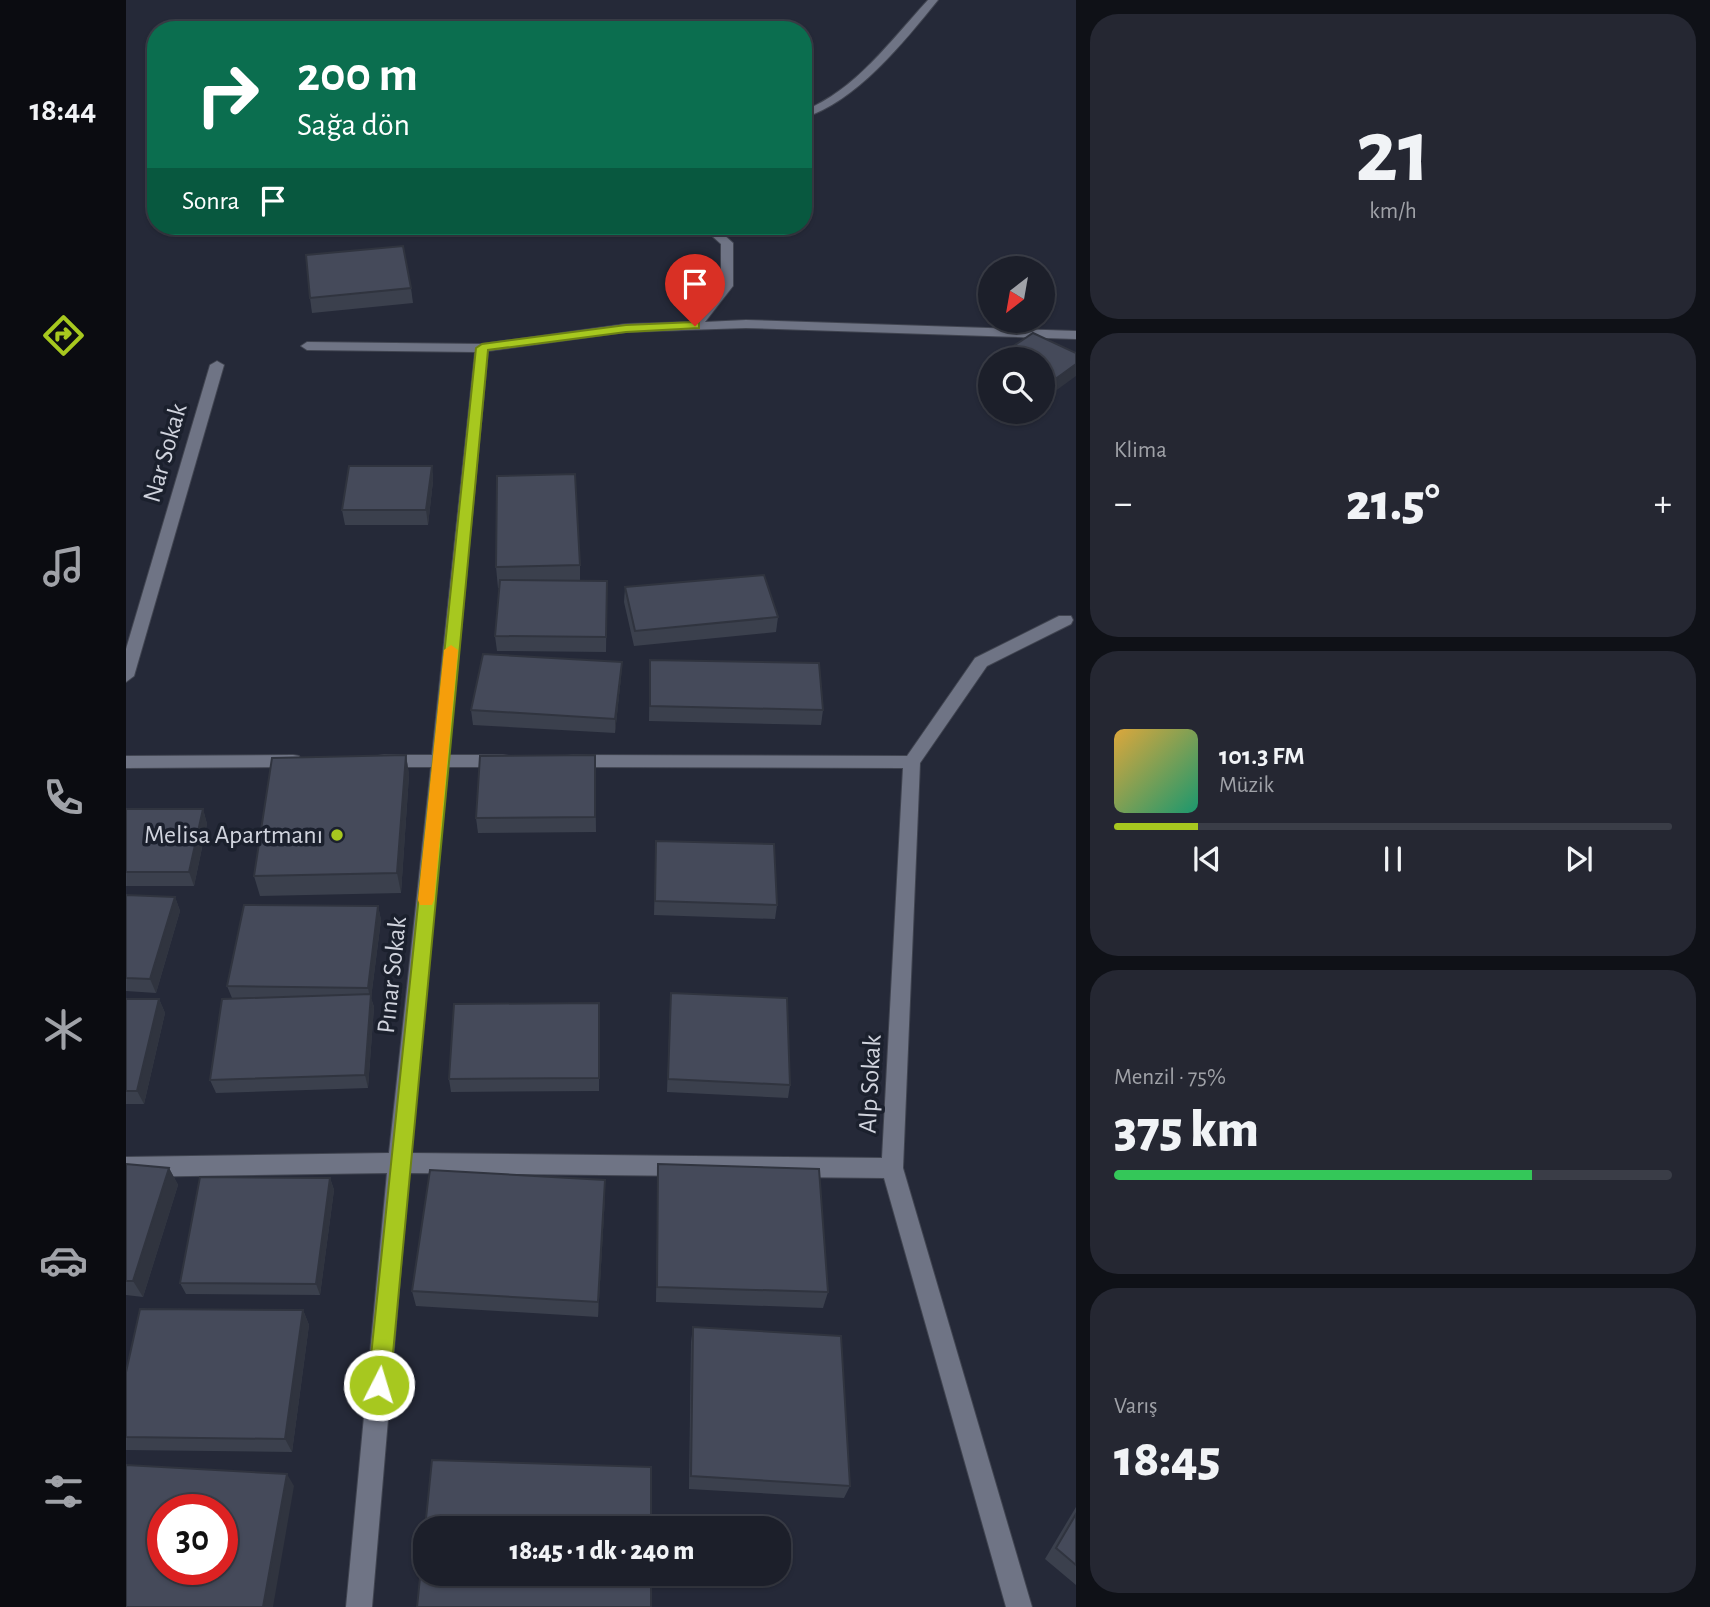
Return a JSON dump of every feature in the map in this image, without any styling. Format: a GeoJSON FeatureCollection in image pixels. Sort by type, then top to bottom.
{"type":"FeatureCollection","features":[{"type":"Feature","properties":{"kind":"street"},"geometry":{"type":"LineString","coordinates":[[812,111],[825,106],[856,85],[933,0]]}},
{"type":"Feature","properties":{"kind":"street"},"geometry":{"type":"LineString","coordinates":[[695,326],[727,286],[727,243],[718,235]]}},
{"type":"Feature","properties":{"kind":"street"},"geometry":{"type":"LineString","coordinates":[[307,346],[482,348],[626,328],[746,324],[1076,335]]}},
{"type":"Feature","properties":{"kind":"street","name":"Pınar Sokak"},"geometry":{"type":"LineString","coordinates":[[359,1607],[400,1163],[482,348]]}},
{"type":"Feature","properties":{"kind":"street","name":"Nar Sokak"},"geometry":{"type":"LineString","coordinates":[[126,676],[217,365]]}},
{"type":"Feature","properties":{"kind":"street"},"geometry":{"type":"LineString","coordinates":[[551,761],[912,762],[981,662],[1065,620]]}},
{"type":"Feature","properties":{"kind":"street"},"geometry":{"type":"LineString","coordinates":[[126,762],[317,761]]}},
{"type":"Feature","properties":{"kind":"street"},"geometry":{"type":"LineString","coordinates":[[372,761],[523,761]]}},
{"type":"Feature","properties":{"kind":"street","name":"Alp Sokak"},"geometry":{"type":"LineString","coordinates":[[912,762],[892,1168],[1019,1607]]}},
{"type":"Feature","properties":{"kind":"street"},"geometry":{"type":"LineString","coordinates":[[126,1167],[400,1163],[892,1168]]}},
{"type":"Feature","properties":{"kind":"building"},"geometry":{"type":"Polygon","coordinates":[[[403,246],[411,288],[310,298],[306,255],[403,246]]]}},
{"type":"Feature","properties":{"kind":"building"},"geometry":{"type":"Polygon","coordinates":[[[1033,333],[1076,353],[1076,364],[1055,379],[1055,347],[1012,347],[1033,333]]]}},
{"type":"Feature","properties":{"kind":"building"},"geometry":{"type":"Polygon","coordinates":[[[349,466],[432,466],[426,510],[342,510],[349,466]]]}},
{"type":"Feature","properties":{"kind":"building"},"geometry":{"type":"Polygon","coordinates":[[[575,474],[580,565],[496,567],[497,476],[575,474]]]}},
{"type":"Feature","properties":{"kind":"building"},"geometry":{"type":"Polygon","coordinates":[[[764,575],[778,617],[635,631],[625,587],[764,575]]]}},
{"type":"Feature","properties":{"kind":"building"},"geometry":{"type":"Polygon","coordinates":[[[500,580],[607,581],[606,637],[495,636],[500,580]]]}},
{"type":"Feature","properties":{"kind":"building"},"geometry":{"type":"Polygon","coordinates":[[[483,654],[622,662],[615,719],[471,710],[483,654]]]}},
{"type":"Feature","properties":{"kind":"building"},"geometry":{"type":"Polygon","coordinates":[[[650,660],[819,663],[823,710],[650,706],[650,660]]]}},
{"type":"Feature","properties":{"kind":"building","name":"Melisa Apartmanı"},"geometry":{"type":"Polygon","coordinates":[[[406,755],[397,873],[254,876],[272,758],[406,755]]]}},
{"type":"Feature","properties":{"kind":"building"},"geometry":{"type":"Polygon","coordinates":[[[595,755],[595,817],[476,818],[480,756],[595,755]]]}},
{"type":"Feature","properties":{"kind":"building"},"geometry":{"type":"Polygon","coordinates":[[[126,809],[203,809],[189,872],[126,872],[126,809]]]}},
{"type":"Feature","properties":{"kind":"building"},"geometry":{"type":"Polygon","coordinates":[[[656,841],[774,844],[777,905],[655,901],[656,841]]]}},
{"type":"Feature","properties":{"kind":"building"},"geometry":{"type":"Polygon","coordinates":[[[126,895],[175,897],[150,979],[126,978],[126,895]]]}},
{"type":"Feature","properties":{"kind":"building"},"geometry":{"type":"Polygon","coordinates":[[[244,905],[378,906],[368,988],[227,986],[244,905]]]}},
{"type":"Feature","properties":{"kind":"building"},"geometry":{"type":"Polygon","coordinates":[[[671,993],[787,998],[790,1085],[668,1079],[671,993]]]}},
{"type":"Feature","properties":{"kind":"building"},"geometry":{"type":"Polygon","coordinates":[[[371,994],[365,1075],[210,1080],[222,999],[371,994]]]}},
{"type":"Feature","properties":{"kind":"building"},"geometry":{"type":"Polygon","coordinates":[[[126,999],[159,999],[137,1091],[126,1091],[126,999]]]}},
{"type":"Feature","properties":{"kind":"building"},"geometry":{"type":"Polygon","coordinates":[[[599,1003],[599,1078],[449,1079],[454,1004],[599,1003]]]}},
{"type":"Feature","properties":{"kind":"building"},"geometry":{"type":"Polygon","coordinates":[[[126,1164],[169,1168],[133,1281],[126,1281],[126,1164]]]}},
{"type":"Feature","properties":{"kind":"building"},"geometry":{"type":"Polygon","coordinates":[[[658,1164],[819,1169],[828,1292],[657,1287],[658,1164]]]}},
{"type":"Feature","properties":{"kind":"building"},"geometry":{"type":"Polygon","coordinates":[[[430,1170],[605,1180],[598,1302],[412,1291],[430,1170]]]}},
{"type":"Feature","properties":{"kind":"building"},"geometry":{"type":"Polygon","coordinates":[[[200,1177],[330,1178],[316,1284],[180,1283],[200,1177]]]}},
{"type":"Feature","properties":{"kind":"building"},"geometry":{"type":"Polygon","coordinates":[[[140,1309],[303,1310],[285,1439],[126,1437],[126,1372],[140,1309]]]}},
{"type":"Feature","properties":{"kind":"building"},"geometry":{"type":"Polygon","coordinates":[[[693,1327],[841,1336],[850,1486],[691,1476],[693,1327]]]}},
{"type":"Feature","properties":{"kind":"building"},"geometry":{"type":"Polygon","coordinates":[[[432,1460],[651,1467],[651,1516],[426,1516],[432,1460]]]}},
{"type":"Feature","properties":{"kind":"building"},"geometry":{"type":"Polygon","coordinates":[[[126,1465],[287,1474],[263,1607],[126,1607],[126,1465]]]}},
{"type":"Feature","properties":{"kind":"building"},"geometry":{"type":"Polygon","coordinates":[[[1076,1514],[1076,1565],[1056,1548],[1076,1514]]]}},
{"type":"Feature","properties":{"kind":"building"},"geometry":{"type":"Polygon","coordinates":[[[419,1586],[651,1586],[651,1607],[417,1607],[419,1586]]]}},
{"type":"Feature","properties":{"kind":"slow traffic"},"geometry":{"type":"LineString","coordinates":[[426,900],[451,650]]}},
{"type":"Feature","properties":{"kind":"place","name":"Melisa Apartmanı"},"geometry":{"type":"Point","coordinates":[337,835]}},
{"type":"Feature","properties":{"kind":"route"},"geometry":{"type":"LineString","coordinates":[[379,1385],[482,348],[626,328],[695,326]]}}]}
